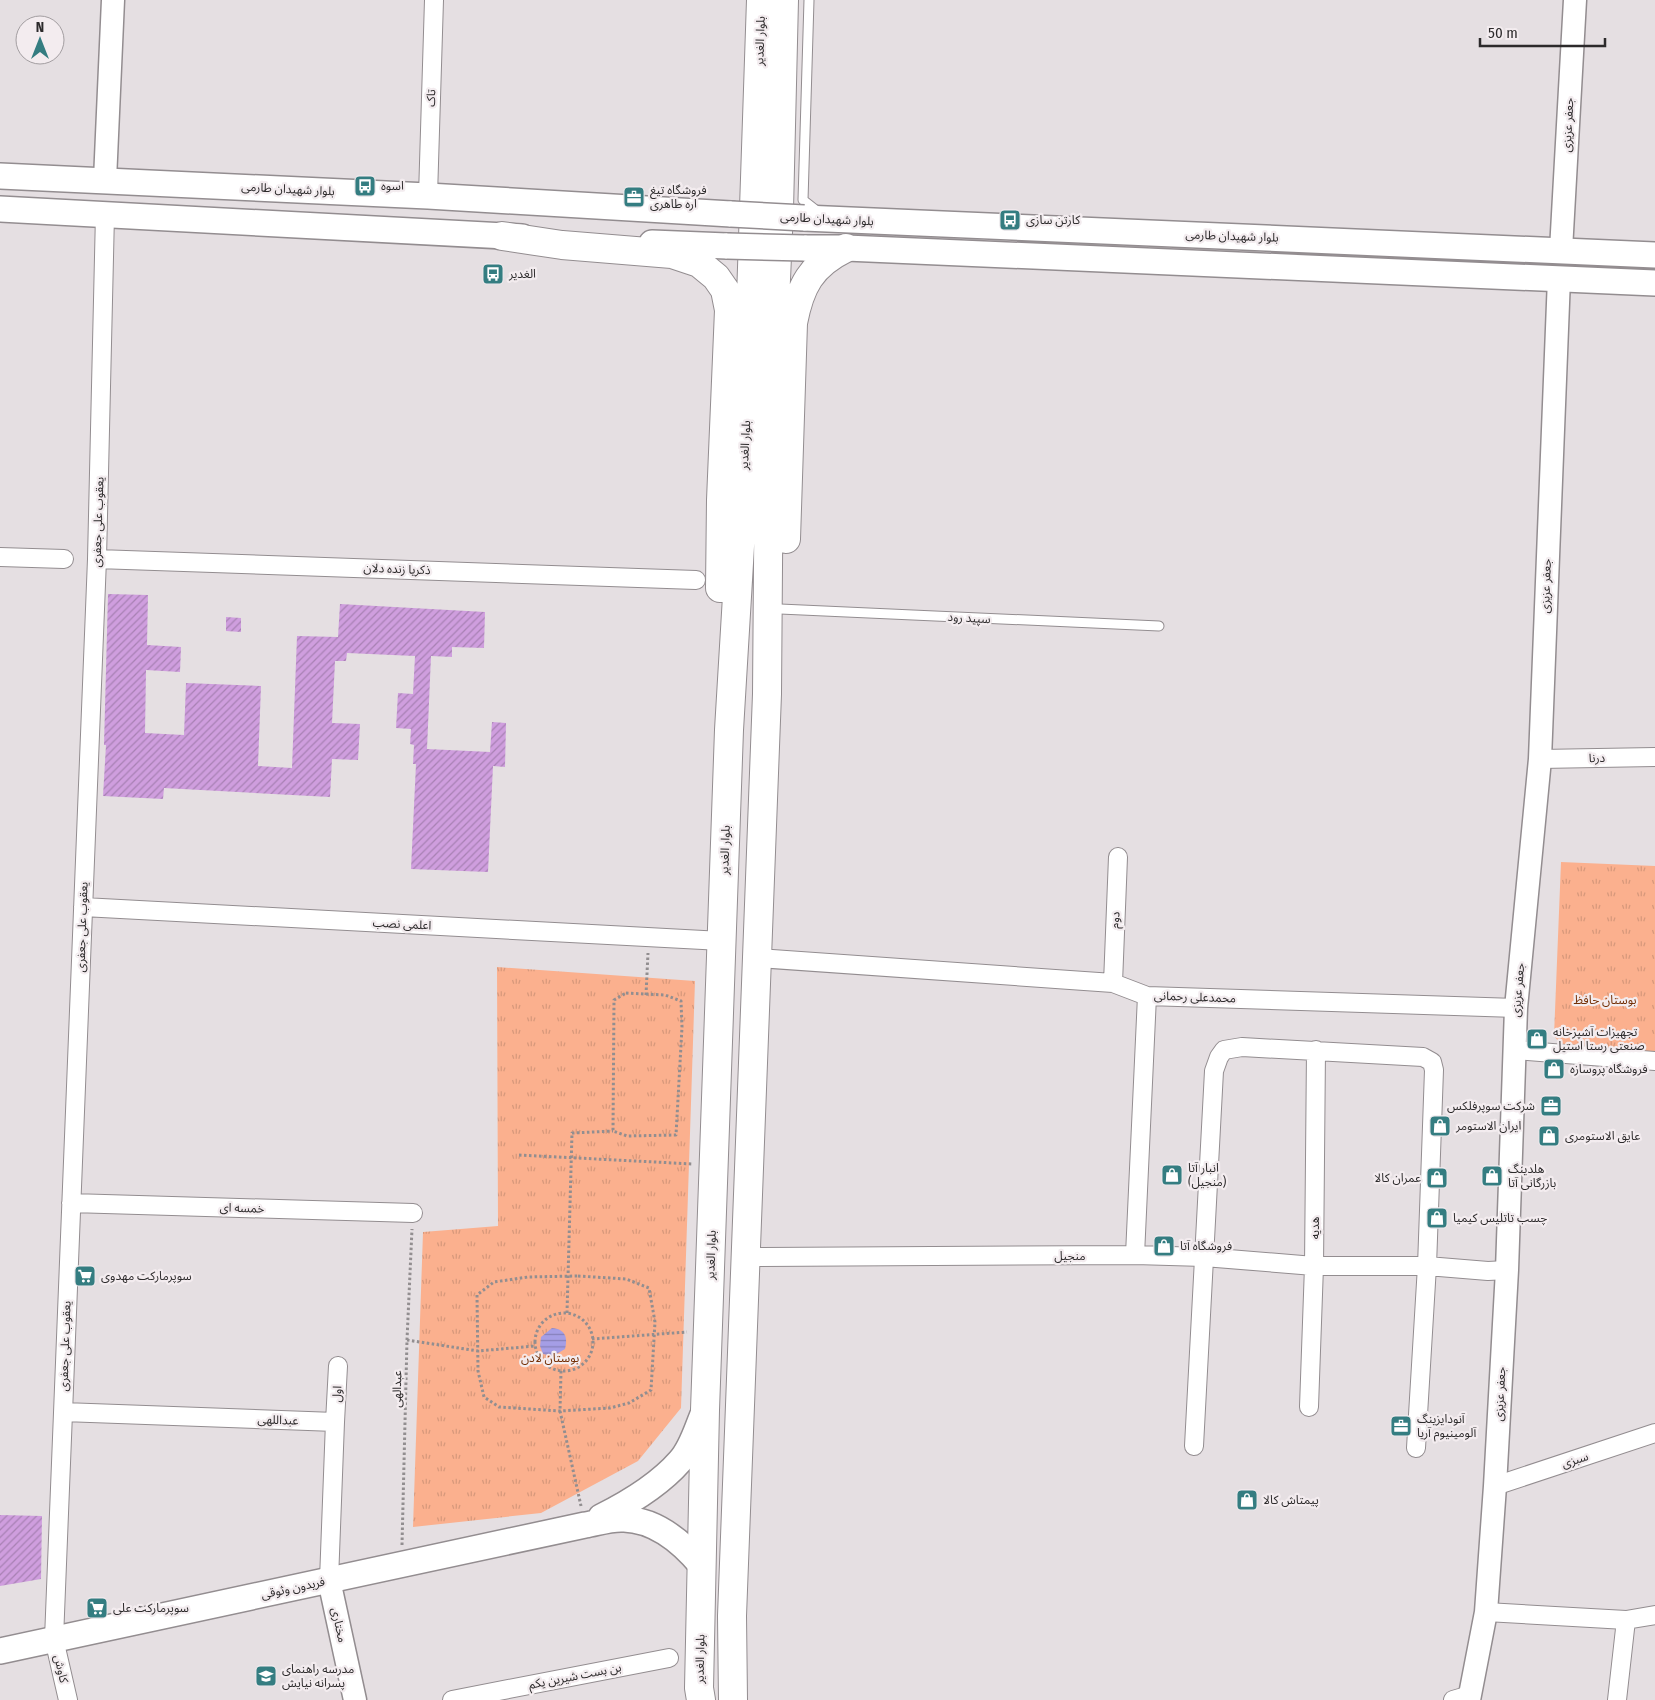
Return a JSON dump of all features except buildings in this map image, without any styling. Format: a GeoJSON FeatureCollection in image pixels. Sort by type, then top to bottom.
{"type":"FeatureCollection","features":[{"type":"Feature","properties":{"kind":"main road","name":"بلوار الغدیر"},"geometry":{"type":"LineString","coordinates":[[701,1700],[699,1688],[705,1410],[729,730],[746,446],[761,0]]}},
{"type":"Feature","properties":{"kind":"main road","name":"بلوار الغدیر"},"geometry":{"type":"LineString","coordinates":[[733,1700],[732,1616],[767,694],[768,441],[779,210],[784,0]]}},
{"type":"Feature","properties":{"kind":"main road","name":"بلوار شهیدان طارمی"},"geometry":{"type":"LineString","coordinates":[[0,176],[428,196],[835,220],[1655,255]]}},
{"type":"Feature","properties":{"kind":"main road"},"geometry":{"type":"LineString","coordinates":[[0,209],[502,236],[727,246],[846,248],[1655,283]]}},
{"type":"Feature","properties":{"kind":"main road"},"geometry":{"type":"LineString","coordinates":[[502,236],[562,245],[672,254],[699,263],[716,277],[725,290],[729,310],[721,500],[720,602],[729,730]]}},
{"type":"Feature","properties":{"kind":"main road"},"geometry":{"type":"LineString","coordinates":[[767,694],[785,562],[793,323],[797,300],[805,282],[817,267],[846,248]]}},
{"type":"Feature","properties":{"kind":"main road"},"geometry":{"type":"LineString","coordinates":[[1558,278],[1561,250]]}},
{"type":"Feature","properties":{"kind":"main road"},"geometry":{"type":"LineString","coordinates":[[585,1524],[628,1503],[659,1480],[681,1460],[705,1410]]}},
{"type":"Feature","properties":{"kind":"main road"},"geometry":{"type":"LineString","coordinates":[[585,1524],[623,1518],[648,1524],[672,1536],[702,1566]]}},
{"type":"Feature","properties":{"kind":"main road","name":"فریدون وثوقی"},"geometry":{"type":"LineString","coordinates":[[0,1650],[585,1524]]}},
{"type":"Feature","properties":{"kind":"street"},"geometry":{"type":"LineString","coordinates":[[105,180],[113,0]]}},
{"type":"Feature","properties":{"kind":"street","name":"تاک"},"geometry":{"type":"LineString","coordinates":[[428,196],[434,0]]}},
{"type":"Feature","properties":{"kind":"street","name":"جعفر عزیزی"},"geometry":{"type":"LineString","coordinates":[[1561,250],[1575,0]]}},
{"type":"Feature","properties":{"kind":"street","name":"یعقوب علی جعفری"},"geometry":{"type":"LineString","coordinates":[[54,1639],[97,559],[105,214]]}},
{"type":"Feature","properties":{"kind":"street","name":"جعفر عزیزی"},"geometry":{"type":"LineString","coordinates":[[1464,1698],[1486,1612],[1495,1486],[1507,1270],[1516,1008],[1540,760],[1558,278]]}},
{"type":"Feature","properties":{"kind":"street"},"geometry":{"type":"LineString","coordinates":[[0,557],[64,559]]}},
{"type":"Feature","properties":{"kind":"street","name":"ذکریا زنده دلان"},"geometry":{"type":"LineString","coordinates":[[97,559],[696,580]]}},
{"type":"Feature","properties":{"kind":"street","name":"درنا"},"geometry":{"type":"LineString","coordinates":[[1540,760],[1655,757]]}},
{"type":"Feature","properties":{"kind":"street","name":"دوم"},"geometry":{"type":"LineString","coordinates":[[1112,983],[1118,857]]}},
{"type":"Feature","properties":{"kind":"street","name":"اعلمی نصب"},"geometry":{"type":"LineString","coordinates":[[83,907],[722,941]]}},
{"type":"Feature","properties":{"kind":"street","name":"محمدعلی رحمانی"},"geometry":{"type":"LineString","coordinates":[[757,958],[1112,983],[1147,996],[1516,1008]]}},
{"type":"Feature","properties":{"kind":"street"},"geometry":{"type":"LineString","coordinates":[[1135,1255],[1147,996]]}},
{"type":"Feature","properties":{"kind":"street"},"geometry":{"type":"LineString","coordinates":[[1194,1446],[1214,1071],[1218,1057],[1224,1050],[1242,1047],[1423,1057],[1432,1062],[1434,1070],[1426,1266],[1416,1448]]}},
{"type":"Feature","properties":{"kind":"street","name":"هدیه"},"geometry":{"type":"LineString","coordinates":[[1309,1406],[1314,1266],[1316,1050]]}},
{"type":"Feature","properties":{"kind":"street"},"geometry":{"type":"LineString","coordinates":[[1514,1050],[1655,1061]]}},
{"type":"Feature","properties":{"kind":"street","name":"خمسه ای"},"geometry":{"type":"LineString","coordinates":[[71,1203],[413,1214]]}},
{"type":"Feature","properties":{"kind":"street","name":"منجیل"},"geometry":{"type":"LineString","coordinates":[[746,1257],[1135,1255],[1204,1257],[1314,1266],[1426,1266],[1507,1270]]}},
{"type":"Feature","properties":{"kind":"street","name":"اول"},"geometry":{"type":"LineString","coordinates":[[335,1422],[338,1366]]}},
{"type":"Feature","properties":{"kind":"street","name":"عبداللهی"},"geometry":{"type":"LineString","coordinates":[[63,1412],[335,1422]]}},
{"type":"Feature","properties":{"kind":"street"},"geometry":{"type":"LineString","coordinates":[[329,1580],[335,1422]]}},
{"type":"Feature","properties":{"kind":"street","name":"سبزی"},"geometry":{"type":"LineString","coordinates":[[1495,1486],[1655,1433]]}},
{"type":"Feature","properties":{"kind":"street","name":"مختاری"},"geometry":{"type":"LineString","coordinates":[[329,1580],[355,1700]]}},
{"type":"Feature","properties":{"kind":"street"},"geometry":{"type":"LineString","coordinates":[[1486,1612],[1626,1620],[1655,1615]]}},
{"type":"Feature","properties":{"kind":"street"},"geometry":{"type":"LineString","coordinates":[[1618,1700],[1626,1620]]}},
{"type":"Feature","properties":{"kind":"street","name":"کاوش"},"geometry":{"type":"LineString","coordinates":[[54,1639],[68,1700]]}},
{"type":"Feature","properties":{"kind":"street","name":"بن بست شیرین یکم"},"geometry":{"type":"LineString","coordinates":[[452,1700],[669,1658]]}},
{"type":"Feature","properties":{"kind":"lane"},"geometry":{"type":"LineString","coordinates":[[809,0],[803,200],[812,208],[835,220]]}},
{"type":"Feature","properties":{"kind":"lane","name":"سپید رود"},"geometry":{"type":"LineString","coordinates":[[780,609],[1159,626]]}},
{"type":"Feature","properties":{"kind":"path"},"geometry":{"type":"LineString","coordinates":[[646,995],[649,937]]}},
{"type":"Feature","properties":{"kind":"path"},"geometry":{"type":"LineString","coordinates":[[567,1313],[572,1133],[613,1131],[627,1136],[676,1134],[682,1001],[665,996],[626,993],[614,1000],[613,1131]]}},
{"type":"Feature","properties":{"kind":"path"},"geometry":{"type":"LineString","coordinates":[[519,1155],[714,1165]]}},
{"type":"Feature","properties":{"kind":"path","name":"عبدالهی"},"geometry":{"type":"LineString","coordinates":[[401,1565],[407,1340],[413,1214]]}},
{"type":"Feature","properties":{"kind":"path"},"geometry":{"type":"LineString","coordinates":[[568,1276],[626,1279],[649,1288],[656,1322],[655,1336],[651,1390],[630,1403],[610,1408],[560,1411],[499,1407],[484,1397],[478,1371],[477,1295],[494,1282],[528,1277],[568,1276]]}},
{"type":"Feature","properties":{"kind":"path"},"geometry":{"type":"LineString","coordinates":[[567,1313],[584,1321],[589,1328],[592,1340],[593,1346],[590,1355],[584,1363],[576,1369],[562,1371],[547,1366],[540,1360],[535,1346],[537,1331],[542,1323],[549,1317],[567,1313]]}},
{"type":"Feature","properties":{"kind":"path"},"geometry":{"type":"LineString","coordinates":[[592,1340],[708,1330]]}},
{"type":"Feature","properties":{"kind":"path"},"geometry":{"type":"LineString","coordinates":[[407,1340],[478,1351],[535,1346]]}},
{"type":"Feature","properties":{"kind":"path"},"geometry":{"type":"LineString","coordinates":[[562,1371],[560,1411],[585,1524]]}},
{"type":"Feature","properties":{"kind":"green space","name":"بوستان حافظ"},"geometry":{"type":"Polygon","coordinates":[[[1561,862],[1655,866],[1655,1053],[1565,1049],[1554,1036],[1561,862]]]}},
{"type":"Feature","properties":{"kind":"green space","name":"بوستان لادن"},"geometry":{"type":"Polygon","coordinates":[[[497,967],[695,981],[681,1408],[638,1461],[541,1513],[413,1527],[423,1232],[498,1226],[497,967]]]}},
{"type":"Feature","properties":{"kind":"shaded area"},"geometry":{"type":"Polygon","coordinates":[[[552,1328],[560,1330],[566,1337],[565,1349],[553,1356],[543,1354],[540,1346],[541,1337],[552,1328]]]}},
{"type":"Feature","properties":{"kind":"place","name":"اسوه"},"geometry":{"type":"Point","coordinates":[365,186]}},
{"type":"Feature","properties":{"kind":"place","name":"فروشگاه تیغ اره طاهری"},"geometry":{"type":"Point","coordinates":[634,197]}},
{"type":"Feature","properties":{"kind":"place","name":"کارتن سازی"},"geometry":{"type":"Point","coordinates":[1010,220]}},
{"type":"Feature","properties":{"kind":"place","name":"الغدیر"},"geometry":{"type":"Point","coordinates":[493,274]}},
{"type":"Feature","properties":{"kind":"place","name":"تجهیزات آشپزخانه صنعتی رستا استیل"},"geometry":{"type":"Point","coordinates":[1537,1039]}},
{"type":"Feature","properties":{"kind":"place","name":"فروشگاه پروسازه"},"geometry":{"type":"Point","coordinates":[1554,1069]}},
{"type":"Feature","properties":{"kind":"place","name":"شرکت سوپرفلکس"},"geometry":{"type":"Point","coordinates":[1551,1106]}},
{"type":"Feature","properties":{"kind":"place","name":"ایران الاستومر"},"geometry":{"type":"Point","coordinates":[1440,1126]}},
{"type":"Feature","properties":{"kind":"place","name":"عایق الاستومری"},"geometry":{"type":"Point","coordinates":[1549,1136]}},
{"type":"Feature","properties":{"kind":"place","name":"انبار آتا (منجیل)"},"geometry":{"type":"Point","coordinates":[1172,1175]}},
{"type":"Feature","properties":{"kind":"place","name":"هلدینگ بازرگانی آتا"},"geometry":{"type":"Point","coordinates":[1492,1176]}},
{"type":"Feature","properties":{"kind":"place","name":"عمران کالا"},"geometry":{"type":"Point","coordinates":[1437,1178]}},
{"type":"Feature","properties":{"kind":"place","name":"چسب تاتلیس کیمیا"},"geometry":{"type":"Point","coordinates":[1437,1218]}},
{"type":"Feature","properties":{"kind":"place","name":"فروشگاه آتا"},"geometry":{"type":"Point","coordinates":[1164,1246]}},
{"type":"Feature","properties":{"kind":"place","name":"سوپرمارکت مهدوی"},"geometry":{"type":"Point","coordinates":[85,1276]}},
{"type":"Feature","properties":{"kind":"place","name":"آنودایزینگ آلومینیوم آریا"},"geometry":{"type":"Point","coordinates":[1401,1426]}},
{"type":"Feature","properties":{"kind":"place","name":"پیمتاش کالا"},"geometry":{"type":"Point","coordinates":[1247,1500]}},
{"type":"Feature","properties":{"kind":"place","name":"سوپرمارکت علی"},"geometry":{"type":"Point","coordinates":[97,1608]}},
{"type":"Feature","properties":{"kind":"place","name":"مدرسه راهنمای پسرانه نیایش"},"geometry":{"type":"Point","coordinates":[266,1676]}}]}
